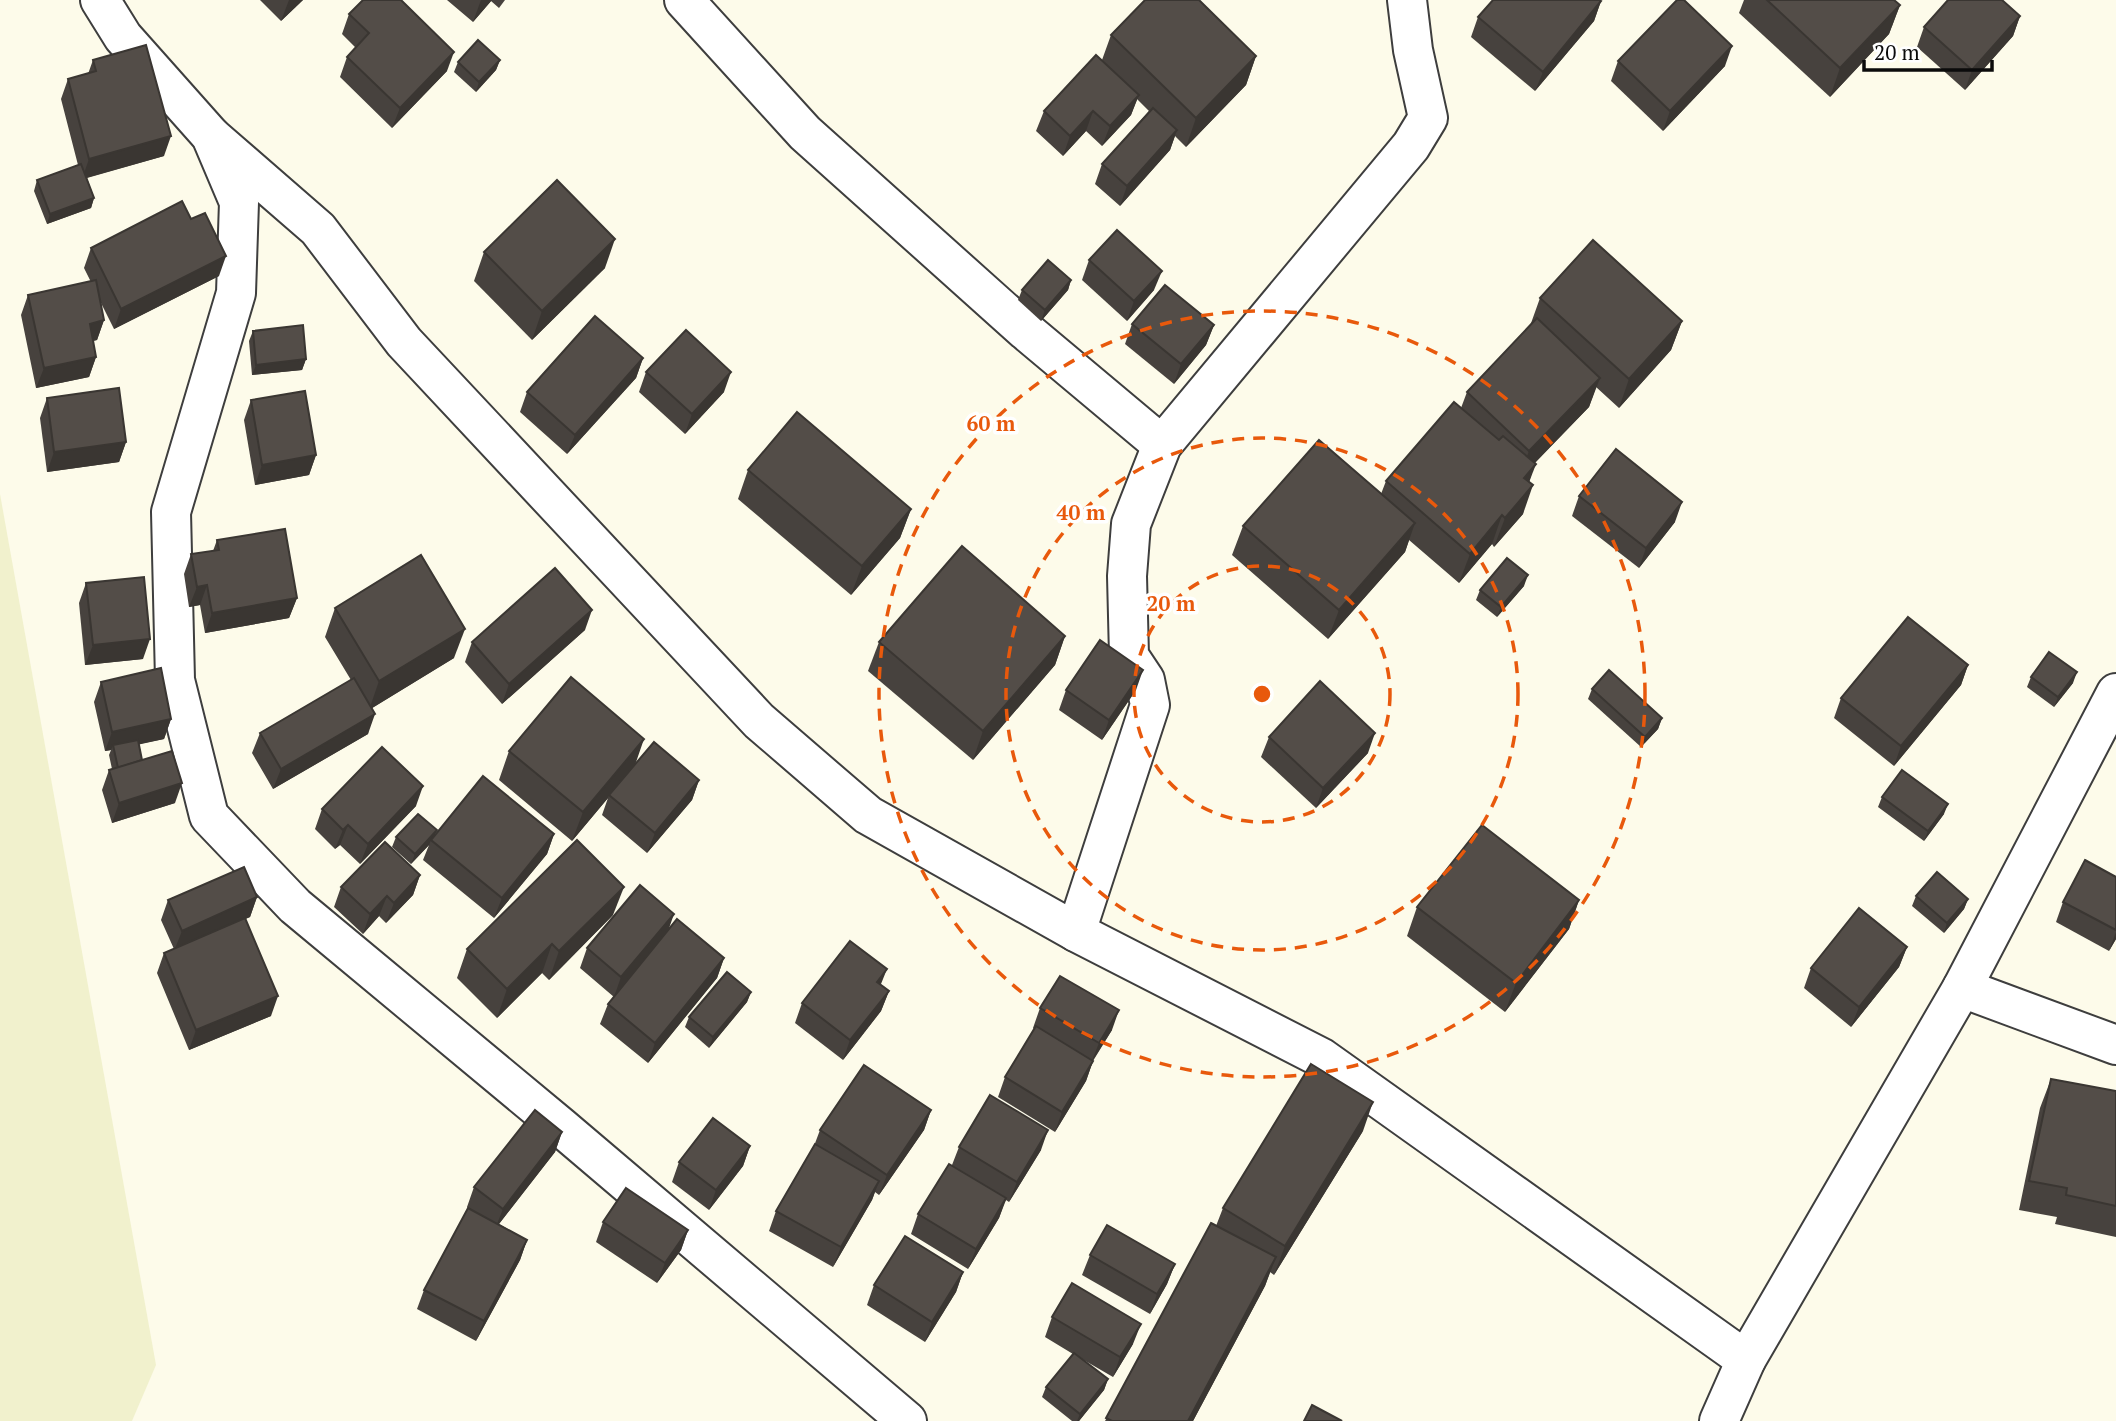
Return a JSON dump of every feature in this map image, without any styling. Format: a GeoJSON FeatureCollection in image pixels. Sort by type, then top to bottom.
{"type":"FeatureCollection","features":[{"type":"Feature","properties":{"kind":"street"},"geometry":{"type":"LineString","coordinates":[[100,0],[123,37],[211,136],[318,229],[404,342],[759,721],[868,815],[1076,932],[1322,1058],[1746,1360]]}},
{"type":"Feature","properties":{"kind":"street"},"geometry":{"type":"LineString","coordinates":[[684,0],[805,133],[1026,331],[1162,445]]}},
{"type":"Feature","properties":{"kind":"street"},"geometry":{"type":"LineString","coordinates":[[1076,932],[1150,705],[1145,680],[1129,656],[1126,576],[1131,524],[1162,445],[1411,146],[1428,118],[1413,50],[1407,0]]}},
{"type":"Feature","properties":{"kind":"street"},"geometry":{"type":"LineString","coordinates":[[211,136],[239,202],[236,293],[171,512],[175,680],[209,816],[295,906],[561,1127],[907,1421]]}},
{"type":"Feature","properties":{"kind":"street"},"geometry":{"type":"LineString","coordinates":[[1719,1421],[1746,1360],[1962,988],[2116,693]]}},
{"type":"Feature","properties":{"kind":"street"},"geometry":{"type":"LineString","coordinates":[[1962,988],[2116,1045]]}},
{"type":"Feature","properties":{"kind":"green space"},"geometry":{"type":"Polygon","coordinates":[[[0,494],[156,1365],[132,1421],[0,1421],[0,494]]]}},
{"type":"Feature","properties":{"kind":"building"},"geometry":{"type":"Polygon","coordinates":[[[363,0],[401,0],[454,52],[400,108],[347,57],[369,33],[349,14],[363,0]]]}},
{"type":"Feature","properties":{"kind":"building"},"geometry":{"type":"Polygon","coordinates":[[[1145,0],[1199,0],[1256,56],[1196,118],[1111,35],[1145,0]]]}},
{"type":"Feature","properties":{"kind":"building"},"geometry":{"type":"Polygon","coordinates":[[[1493,0],[1601,1],[1543,72],[1478,17],[1493,0]]]}},
{"type":"Feature","properties":{"kind":"building"},"geometry":{"type":"Polygon","coordinates":[[[1677,0],[1684,0],[1732,46],[1670,111],[1618,61],[1677,0]]]}},
{"type":"Feature","properties":{"kind":"building"},"geometry":{"type":"Polygon","coordinates":[[[1767,0],[1894,0],[1900,5],[1840,68],[1767,0]]]}},
{"type":"Feature","properties":{"kind":"building"},"geometry":{"type":"Polygon","coordinates":[[[1948,0],[2002,0],[2020,16],[1972,70],[1924,27],[1948,0]]]}},
{"type":"Feature","properties":{"kind":"building"},"geometry":{"type":"Polygon","coordinates":[[[478,40],[500,60],[479,82],[458,62],[478,40]]]}},
{"type":"Feature","properties":{"kind":"building"},"geometry":{"type":"Polygon","coordinates":[[[146,45],[171,136],[89,159],[68,79],[96,71],[93,60],[146,45]]]}},
{"type":"Feature","properties":{"kind":"building"},"geometry":{"type":"Polygon","coordinates":[[[1096,55],[1139,95],[1110,126],[1093,111],[1070,136],[1044,111],[1096,55]]]}},
{"type":"Feature","properties":{"kind":"building"},"geometry":{"type":"Polygon","coordinates":[[[1153,108],[1177,130],[1127,186],[1102,164],[1153,108]]]}},
{"type":"Feature","properties":{"kind":"building"},"geometry":{"type":"Polygon","coordinates":[[[81,164],[94,198],[50,214],[37,180],[81,164]]]}},
{"type":"Feature","properties":{"kind":"building"},"geometry":{"type":"Polygon","coordinates":[[[557,180],[615,239],[542,311],[484,252],[557,180]]]}},
{"type":"Feature","properties":{"kind":"building"},"geometry":{"type":"Polygon","coordinates":[[[182,201],[191,219],[205,213],[226,256],[121,309],[91,248],[182,201]]]}},
{"type":"Feature","properties":{"kind":"building"},"geometry":{"type":"Polygon","coordinates":[[[1117,230],[1162,271],[1134,301],[1089,260],[1117,230]]]}},
{"type":"Feature","properties":{"kind":"building"},"geometry":{"type":"Polygon","coordinates":[[[1593,240],[1682,321],[1629,379],[1540,298],[1593,240]]]}},
{"type":"Feature","properties":{"kind":"building"},"geometry":{"type":"Polygon","coordinates":[[[1048,260],[1071,280],[1045,310],[1022,290],[1048,260]]]}},
{"type":"Feature","properties":{"kind":"building"},"geometry":{"type":"Polygon","coordinates":[[[96,280],[104,320],[90,324],[96,357],[44,368],[28,295],[96,280]]]}},
{"type":"Feature","properties":{"kind":"building"},"geometry":{"type":"Polygon","coordinates":[[[1165,285],[1214,325],[1181,364],[1132,324],[1165,285]]]}},
{"type":"Feature","properties":{"kind":"building"},"geometry":{"type":"Polygon","coordinates":[[[595,316],[643,358],[575,435],[527,392],[595,316]]]}},
{"type":"Feature","properties":{"kind":"building"},"geometry":{"type":"Polygon","coordinates":[[[1537,318],[1600,378],[1529,451],[1467,392],[1537,318]]]}},
{"type":"Feature","properties":{"kind":"building"},"geometry":{"type":"Polygon","coordinates":[[[303,325],[306,359],[256,365],[253,331],[303,325]]]}},
{"type":"Feature","properties":{"kind":"building"},"geometry":{"type":"Polygon","coordinates":[[[686,330],[731,372],[692,414],[646,372],[686,330]]]}},
{"type":"Feature","properties":{"kind":"building"},"geometry":{"type":"Polygon","coordinates":[[[119,388],[126,442],[54,452],[47,398],[119,388]]]}},
{"type":"Feature","properties":{"kind":"building"},"geometry":{"type":"Polygon","coordinates":[[[305,391],[316,455],[262,465],[251,400],[305,391]]]}},
{"type":"Feature","properties":{"kind":"building"},"geometry":{"type":"Polygon","coordinates":[[[1454,402],[1499,440],[1503,436],[1536,464],[1524,478],[1533,485],[1505,518],[1502,515],[1470,554],[1386,481],[1454,402]]]}},
{"type":"Feature","properties":{"kind":"building"},"geometry":{"type":"Polygon","coordinates":[[[797,412],[911,509],[862,566],[748,470],[797,412]]]}},
{"type":"Feature","properties":{"kind":"building"},"geometry":{"type":"Polygon","coordinates":[[[1319,440],[1415,523],[1339,610],[1243,526],[1319,440]]]}},
{"type":"Feature","properties":{"kind":"building"},"geometry":{"type":"Polygon","coordinates":[[[1616,449],[1682,502],[1646,548],[1579,496],[1616,449]]]}},
{"type":"Feature","properties":{"kind":"building"},"geometry":{"type":"Polygon","coordinates":[[[285,529],[297,598],[212,613],[207,585],[197,587],[191,554],[219,550],[217,540],[285,529]]]}},
{"type":"Feature","properties":{"kind":"building"},"geometry":{"type":"Polygon","coordinates":[[[962,546],[1065,636],[983,731],[879,642],[962,546]]]}},
{"type":"Feature","properties":{"kind":"building"},"geometry":{"type":"Polygon","coordinates":[[[421,555],[465,629],[379,681],[335,608],[421,555]]]}},
{"type":"Feature","properties":{"kind":"building"},"geometry":{"type":"Polygon","coordinates":[[[1507,558],[1528,575],[1501,607],[1480,590],[1507,558]]]}},
{"type":"Feature","properties":{"kind":"building"},"geometry":{"type":"Polygon","coordinates":[[[555,568],[592,610],[509,684],[472,642],[555,568]]]}},
{"type":"Feature","properties":{"kind":"building"},"geometry":{"type":"Polygon","coordinates":[[[144,577],[150,639],[93,645],[86,583],[144,577]]]}},
{"type":"Feature","properties":{"kind":"building"},"geometry":{"type":"Polygon","coordinates":[[[1908,617],[1968,665],[1901,746],[1841,698],[1908,617]]]}},
{"type":"Feature","properties":{"kind":"building"},"geometry":{"type":"Polygon","coordinates":[[[1100,640],[1143,670],[1109,720],[1066,690],[1100,640]]]}},
{"type":"Feature","properties":{"kind":"building"},"geometry":{"type":"Polygon","coordinates":[[[2049,652],[2077,672],[2058,697],[2031,677],[2049,652]]]}},
{"type":"Feature","properties":{"kind":"building"},"geometry":{"type":"Polygon","coordinates":[[[161,668],[171,719],[112,732],[101,682],[161,668]]]}},
{"type":"Feature","properties":{"kind":"building"},"geometry":{"type":"Polygon","coordinates":[[[1609,670],[1662,718],[1645,737],[1592,689],[1609,670]]]}},
{"type":"Feature","properties":{"kind":"building"},"geometry":{"type":"Polygon","coordinates":[[[571,677],[644,739],[583,812],[509,751],[571,677]]]}},
{"type":"Feature","properties":{"kind":"building"},"geometry":{"type":"Polygon","coordinates":[[[354,678],[375,714],[281,769],[260,733],[354,678]]]}},
{"type":"Feature","properties":{"kind":"building"},"geometry":{"type":"Polygon","coordinates":[[[1320,681],[1375,733],[1323,788],[1269,737],[1320,681]]]}},
{"type":"Feature","properties":{"kind":"building"},"geometry":{"type":"Polygon","coordinates":[[[138,740],[142,760],[118,768],[113,745],[138,740]]]}},
{"type":"Feature","properties":{"kind":"building"},"geometry":{"type":"Polygon","coordinates":[[[654,742],[699,780],[655,833],[609,795],[654,742]]]}},
{"type":"Feature","properties":{"kind":"building"},"geometry":{"type":"Polygon","coordinates":[[[382,747],[423,786],[368,844],[348,825],[343,830],[322,809],[382,747]]]}},
{"type":"Feature","properties":{"kind":"building"},"geometry":{"type":"Polygon","coordinates":[[[172,751],[182,783],[119,803],[109,770],[172,751]]]}},
{"type":"Feature","properties":{"kind":"building"},"geometry":{"type":"Polygon","coordinates":[[[1902,770],[1948,804],[1928,831],[1882,797],[1902,770]]]}},
{"type":"Feature","properties":{"kind":"building"},"geometry":{"type":"Polygon","coordinates":[[[483,776],[554,834],[502,898],[431,840],[483,776]]]}},
{"type":"Feature","properties":{"kind":"building"},"geometry":{"type":"Polygon","coordinates":[[[418,814],[437,830],[415,854],[396,837],[418,814]]]}},
{"type":"Feature","properties":{"kind":"building"},"geometry":{"type":"Polygon","coordinates":[[[1482,825],[1579,900],[1516,983],[1417,907],[1482,825]]]}},
{"type":"Feature","properties":{"kind":"building"},"geometry":{"type":"Polygon","coordinates":[[[577,840],[624,887],[559,951],[552,944],[507,989],[467,949],[577,840]]]}},
{"type":"Feature","properties":{"kind":"building"},"geometry":{"type":"Polygon","coordinates":[[[385,842],[420,875],[394,903],[387,896],[370,914],[341,887],[385,842]]]}},
{"type":"Feature","properties":{"kind":"building"},"geometry":{"type":"Polygon","coordinates":[[[2085,860],[2116,877],[2116,930],[2063,902],[2085,860]]]}},
{"type":"Feature","properties":{"kind":"building"},"geometry":{"type":"Polygon","coordinates":[[[244,867],[257,897],[182,931],[168,900],[244,867]]]}},
{"type":"Feature","properties":{"kind":"building"},"geometry":{"type":"Polygon","coordinates":[[[1937,872],[1968,899],[1947,923],[1916,896],[1937,872]]]}},
{"type":"Feature","properties":{"kind":"building"},"geometry":{"type":"Polygon","coordinates":[[[640,885],[674,914],[621,977],[587,948],[640,885]]]}},
{"type":"Feature","properties":{"kind":"building"},"geometry":{"type":"Polygon","coordinates":[[[1859,908],[1907,947],[1859,1007],[1811,968],[1859,908]]]}},
{"type":"Feature","properties":{"kind":"building"},"geometry":{"type":"Polygon","coordinates":[[[245,918],[278,996],[196,1030],[164,953],[245,918]]]}},
{"type":"Feature","properties":{"kind":"building"},"geometry":{"type":"Polygon","coordinates":[[[677,919],[724,958],[655,1043],[608,1004],[677,919]]]}},
{"type":"Feature","properties":{"kind":"building"},"geometry":{"type":"Polygon","coordinates":[[[850,941],[887,969],[877,982],[889,991],[850,1040],[802,1003],[850,941]]]}},
{"type":"Feature","properties":{"kind":"building"},"geometry":{"type":"Polygon","coordinates":[[[727,972],[751,992],[713,1037],[689,1017],[727,972]]]}},
{"type":"Feature","properties":{"kind":"building"},"geometry":{"type":"Polygon","coordinates":[[[1060,976],[1119,1010],[1099,1043],[1040,1008],[1060,976]]]}},
{"type":"Feature","properties":{"kind":"building"},"geometry":{"type":"Polygon","coordinates":[[[1036,1026],[1093,1061],[1062,1112],[1005,1077],[1036,1026]]]}},
{"type":"Feature","properties":{"kind":"building"},"geometry":{"type":"Polygon","coordinates":[[[1311,1064],[1373,1102],[1285,1246],[1223,1208],[1311,1064]]]}},
{"type":"Feature","properties":{"kind":"building"},"geometry":{"type":"Polygon","coordinates":[[[864,1065],[931,1110],[887,1175],[820,1130],[864,1065]]]}},
{"type":"Feature","properties":{"kind":"building"},"geometry":{"type":"Polygon","coordinates":[[[2051,1079],[2116,1091],[2116,1206],[2066,1195],[2067,1188],[2029,1181],[2051,1079]]]}},
{"type":"Feature","properties":{"kind":"building"},"geometry":{"type":"Polygon","coordinates":[[[990,1095],[1048,1130],[1017,1182],[959,1147],[990,1095]]]}},
{"type":"Feature","properties":{"kind":"building"},"geometry":{"type":"Polygon","coordinates":[[[535,1110],[562,1132],[503,1209],[474,1187],[535,1110]]]}},
{"type":"Feature","properties":{"kind":"building"},"geometry":{"type":"Polygon","coordinates":[[[713,1118],[750,1146],[716,1190],[679,1162],[713,1118]]]}},
{"type":"Feature","properties":{"kind":"building"},"geometry":{"type":"Polygon","coordinates":[[[815,1144],[879,1181],[841,1247],[776,1211],[815,1144]]]}},
{"type":"Feature","properties":{"kind":"building"},"geometry":{"type":"Polygon","coordinates":[[[949,1164],[1006,1198],[976,1249],[918,1214],[949,1164]]]}},
{"type":"Feature","properties":{"kind":"building"},"geometry":{"type":"Polygon","coordinates":[[[626,1188],[688,1230],[665,1263],[603,1222],[626,1188]]]}},
{"type":"Feature","properties":{"kind":"building"},"geometry":{"type":"Polygon","coordinates":[[[468,1208],[527,1240],[484,1321],[424,1290],[468,1208]]]}},
{"type":"Feature","properties":{"kind":"building"},"geometry":{"type":"Polygon","coordinates":[[[1211,1223],[1276,1257],[1188,1421],[1112,1421],[1106,1418],[1211,1223]]]}},
{"type":"Feature","properties":{"kind":"building"},"geometry":{"type":"Polygon","coordinates":[[[1107,1225],[1175,1264],[1157,1294],[1090,1255],[1107,1225]]]}},
{"type":"Feature","properties":{"kind":"building"},"geometry":{"type":"Polygon","coordinates":[[[905,1236],[963,1272],[932,1322],[874,1285],[905,1236]]]}},
{"type":"Feature","properties":{"kind":"building"},"geometry":{"type":"Polygon","coordinates":[[[1072,1283],[1141,1324],[1120,1357],[1052,1317],[1072,1283]]]}},
{"type":"Feature","properties":{"kind":"building"},"geometry":{"type":"Polygon","coordinates":[[[1074,1353],[1108,1379],[1080,1414],[1046,1387],[1074,1353]]]}},
{"type":"Feature","properties":{"kind":"building"},"geometry":{"type":"Polygon","coordinates":[[[1312,1405],[1342,1421],[1304,1421],[1312,1405]]]}}]}
